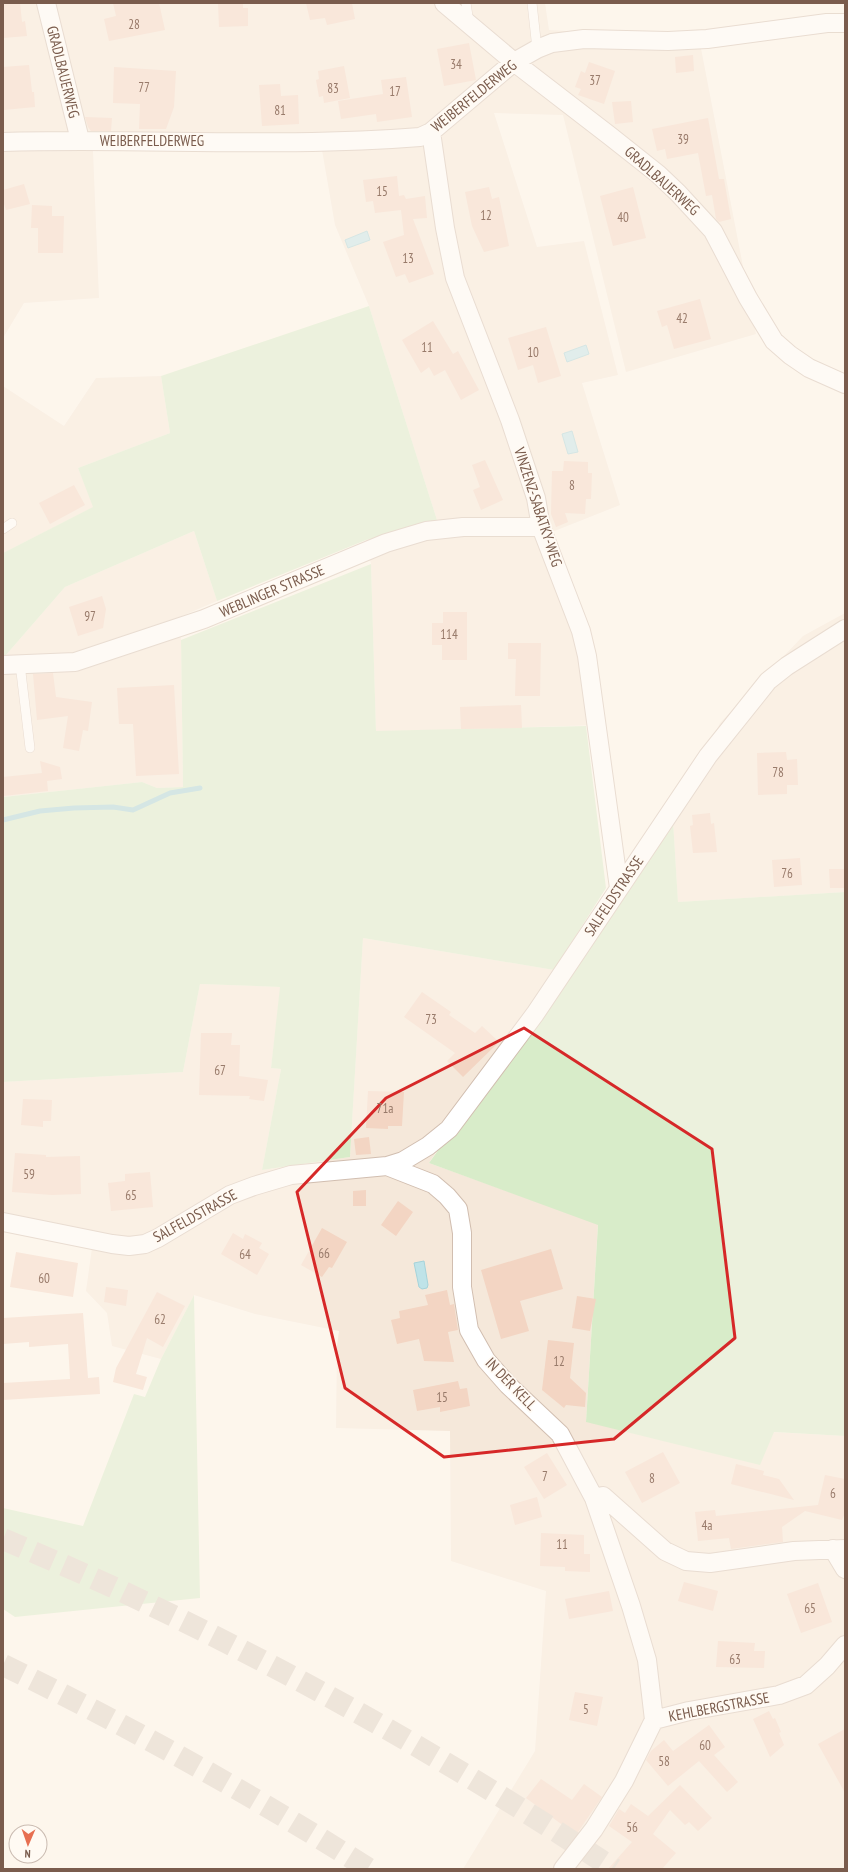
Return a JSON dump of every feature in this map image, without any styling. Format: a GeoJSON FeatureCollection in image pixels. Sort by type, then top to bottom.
{"type":"FeatureCollection","features":[{"type":"Feature","properties":{"kind":"street","name":"GRADLBAUERWEG"},"geometry":{"type":"LineString","coordinates":[[46,3],[80,140]]}},
{"type":"Feature","properties":{"kind":"street","name":"GRADLBAUERWEG"},"geometry":{"type":"LineString","coordinates":[[444,3],[514,62],[658,174],[678,193],[714,231],[748,298],[774,341],[790,355],[809,368],[845,384]]}},
{"type":"Feature","properties":{"kind":"street","name":"WEIBERFELDERWEG"},"geometry":{"type":"LineString","coordinates":[[3,142],[80,140],[348,140],[420,137],[431,132],[514,62],[537,48],[552,43],[584,39],[668,41],[707,39],[826,22],[845,23]]}},
{"type":"Feature","properties":{"kind":"street","name":"VINZENZ-SABATKY-WEG"},"geometry":{"type":"LineString","coordinates":[[431,132],[445,228],[455,278],[510,420],[536,498],[541,527],[581,631],[619,888]]}},
{"type":"Feature","properties":{"kind":"street","name":"WEBLINGER STRASSE"},"geometry":{"type":"LineString","coordinates":[[11,664],[75,662],[204,619],[386,543],[426,531],[463,527],[541,527]]}},
{"type":"Feature","properties":{"kind":"street","name":"SALFELDSTRASSE"},"geometry":{"type":"LineString","coordinates":[[3,1222],[112,1244],[129,1246],[145,1244],[158,1238],[230,1195],[254,1186],[291,1175],[387,1166],[403,1161],[422,1150],[449,1129],[535,1014],[708,756],[768,681],[787,666],[845,629]]}},
{"type":"Feature","properties":{"kind":"street","name":"SALFELDSTRASSE"},"geometry":{"type":"LineString","coordinates":[[387,1166],[432,1184],[447,1196],[458,1209]]}},
{"type":"Feature","properties":{"kind":"street","name":"IN DER KELL"},"geometry":{"type":"LineString","coordinates":[[458,1209],[462,1233],[462,1287],[469,1330],[486,1360],[499,1375],[560,1434],[594,1498],[631,1606],[647,1660],[654,1720]]}},
{"type":"Feature","properties":{"kind":"street"},"geometry":{"type":"LineString","coordinates":[[594,1498],[603,1496],[665,1550],[686,1561],[710,1564],[794,1551],[839,1549],[845,1569]]}},
{"type":"Feature","properties":{"kind":"street","name":"KEHLBERGSTRASSE"},"geometry":{"type":"LineString","coordinates":[[563,1869],[594,1829],[624,1781],[654,1720],[689,1711],[780,1695],[806,1684],[827,1666],[845,1645]]}},
{"type":"Feature","properties":{"kind":"lane"},"geometry":{"type":"LineString","coordinates":[[466,3],[469,24]]}},
{"type":"Feature","properties":{"kind":"lane"},"geometry":{"type":"LineString","coordinates":[[532,3],[537,48]]}},
{"type":"Feature","properties":{"kind":"lane"},"geometry":{"type":"LineString","coordinates":[[3,529],[12,523]]}},
{"type":"Feature","properties":{"kind":"lane"},"geometry":{"type":"LineString","coordinates":[[11,664],[30,748]]}},
{"type":"Feature","properties":{"kind":"highlighted area"},"geometry":{"type":"Polygon","coordinates":[[[524,1028],[712,1149],[735,1338],[614,1439],[444,1457],[345,1388],[297,1192],[386,1098],[524,1028]]]}},
{"type":"Feature","properties":{"kind":"shaded area"},"geometry":{"type":"Polygon","coordinates":[[[3,3],[545,3],[549,30],[699,38],[756,334],[626,372],[563,115],[494,113],[537,247],[584,241],[618,375],[582,383],[620,505],[552,532],[599,725],[376,732],[371,564],[366,540],[437,520],[369,306],[335,225],[322,150],[93,151],[99,298],[24,303],[3,338],[3,3]]]}},
{"type":"Feature","properties":{"kind":"shaded area"},"geometry":{"type":"Polygon","coordinates":[[[161,376],[170,433],[78,468],[94,507],[3,553],[3,386],[64,426],[96,378],[161,376]]]}},
{"type":"Feature","properties":{"kind":"shaded area"},"geometry":{"type":"Polygon","coordinates":[[[194,531],[217,601],[175,619],[179,628],[181,640],[183,787],[157,788],[142,782],[3,797],[3,655],[6,655],[65,587],[194,531]]]}},
{"type":"Feature","properties":{"kind":"shaded area"},"geometry":{"type":"Polygon","coordinates":[[[845,613],[845,892],[678,902],[673,820],[720,723],[803,636],[845,613]]]}},
{"type":"Feature","properties":{"kind":"shaded area"},"geometry":{"type":"Polygon","coordinates":[[[363,938],[554,970],[429,1163],[598,1224],[586,1422],[845,1436],[845,1869],[463,1869],[535,1751],[546,1591],[451,1561],[450,1431],[336,1428],[337,1346],[339,1331],[255,1314],[194,1295],[161,1359],[112,1346],[107,1313],[86,1291],[92,1248],[3,1230],[3,1082],[183,1072],[200,984],[281,987],[271,1068],[281,1069],[262,1170],[350,1157],[363,938]]]}},
{"type":"Feature","properties":{"kind":"green space"},"geometry":{"type":"Polygon","coordinates":[[[369,306],[437,520],[366,540],[217,601],[194,531],[65,587],[6,655],[3,655],[3,553],[93,507],[78,468],[170,433],[161,376],[369,306]]]}},
{"type":"Feature","properties":{"kind":"green space"},"geometry":{"type":"Polygon","coordinates":[[[371,564],[376,731],[586,726],[606,888],[554,970],[363,938],[350,1157],[262,1170],[281,1069],[271,1068],[280,987],[200,984],[183,1072],[3,1082],[3,797],[142,782],[157,788],[183,787],[181,640],[371,564]]]}},
{"type":"Feature","properties":{"kind":"green space"},"geometry":{"type":"Polygon","coordinates":[[[673,820],[678,902],[845,892],[845,1436],[774,1432],[760,1465],[586,1422],[598,1225],[429,1163],[673,820]]]}},
{"type":"Feature","properties":{"kind":"green space"},"geometry":{"type":"Polygon","coordinates":[[[194,1295],[200,1598],[15,1617],[3,1609],[3,1508],[83,1526],[134,1394],[145,1397],[161,1359],[194,1295]]]}},
{"type":"Feature","properties":{"kind":"water"},"geometry":{"type":"Polygon","coordinates":[[[367,231],[370,240],[348,248],[345,240],[367,231]]]}},
{"type":"Feature","properties":{"kind":"water"},"geometry":{"type":"Polygon","coordinates":[[[586,345],[589,354],[567,362],[564,353],[586,345]]]}},
{"type":"Feature","properties":{"kind":"water"},"geometry":{"type":"Polygon","coordinates":[[[572,431],[578,452],[568,454],[562,434],[572,431]]]}},
{"type":"Feature","properties":{"kind":"water"},"geometry":{"type":"Polygon","coordinates":[[[424,1261],[428,1285],[427,1288],[422,1289],[419,1287],[414,1263],[424,1261]]]}},
{"type":"Feature","properties":{"kind":"building"},"geometry":{"type":"Polygon","coordinates":[[[3,3],[20,3],[22,22],[25,21],[27,36],[3,38],[3,3]]]}},
{"type":"Feature","properties":{"kind":"building"},"geometry":{"type":"Polygon","coordinates":[[[113,3],[159,3],[165,30],[109,41],[104,19],[116,16],[113,3]]]}},
{"type":"Feature","properties":{"kind":"building"},"geometry":{"type":"Polygon","coordinates":[[[218,3],[243,3],[243,8],[248,8],[248,26],[219,27],[218,3]]]}},
{"type":"Feature","properties":{"kind":"building"},"geometry":{"type":"Polygon","coordinates":[[[306,3],[352,3],[355,19],[327,25],[325,18],[310,20],[306,3]]]}},
{"type":"Feature","properties":{"kind":"building"},"geometry":{"type":"Polygon","coordinates":[[[469,43],[476,80],[444,86],[437,49],[469,43]]]}},
{"type":"Feature","properties":{"kind":"building"},"geometry":{"type":"Polygon","coordinates":[[[693,55],[694,71],[676,73],[675,57],[693,55]]]}},
{"type":"Feature","properties":{"kind":"building"},"geometry":{"type":"Polygon","coordinates":[[[589,62],[615,71],[604,104],[578,95],[581,89],[575,87],[581,71],[585,73],[589,62]]]}},
{"type":"Feature","properties":{"kind":"building"},"geometry":{"type":"Polygon","coordinates":[[[29,65],[35,107],[4,110],[3,67],[29,65]]]}},
{"type":"Feature","properties":{"kind":"building"},"geometry":{"type":"Polygon","coordinates":[[[344,66],[350,98],[324,103],[323,96],[319,97],[316,80],[319,79],[318,71],[344,66]]]}},
{"type":"Feature","properties":{"kind":"building"},"geometry":{"type":"Polygon","coordinates":[[[114,67],[176,71],[174,107],[166,129],[139,129],[140,104],[113,103],[114,67]]]}},
{"type":"Feature","properties":{"kind":"building"},"geometry":{"type":"Polygon","coordinates":[[[406,77],[412,117],[377,122],[376,114],[341,119],[338,101],[383,94],[381,80],[406,77]]]}},
{"type":"Feature","properties":{"kind":"building"},"geometry":{"type":"Polygon","coordinates":[[[280,84],[281,96],[298,95],[299,124],[262,126],[259,85],[280,84]]]}},
{"type":"Feature","properties":{"kind":"building"},"geometry":{"type":"Polygon","coordinates":[[[631,101],[633,122],[615,124],[612,102],[631,101]]]}},
{"type":"Feature","properties":{"kind":"building"},"geometry":{"type":"Polygon","coordinates":[[[85,117],[112,118],[111,131],[91,131],[85,117]]]}},
{"type":"Feature","properties":{"kind":"building"},"geometry":{"type":"Polygon","coordinates":[[[708,118],[719,179],[724,179],[731,219],[719,222],[716,219],[712,195],[706,196],[698,153],[667,159],[665,149],[657,151],[652,129],[708,118]]]}},
{"type":"Feature","properties":{"kind":"building"},"geometry":{"type":"Polygon","coordinates":[[[397,176],[399,196],[404,195],[406,199],[425,196],[427,218],[413,219],[434,274],[409,283],[405,274],[396,277],[383,242],[404,235],[401,210],[375,213],[373,201],[366,202],[363,180],[397,176]]]}},
{"type":"Feature","properties":{"kind":"building"},"geometry":{"type":"Polygon","coordinates":[[[24,184],[30,204],[6,210],[3,201],[3,190],[24,184]]]}},
{"type":"Feature","properties":{"kind":"building"},"geometry":{"type":"Polygon","coordinates":[[[489,187],[492,199],[499,197],[509,246],[484,252],[472,226],[465,192],[489,187]]]}},
{"type":"Feature","properties":{"kind":"building"},"geometry":{"type":"Polygon","coordinates":[[[633,187],[646,238],[613,246],[600,196],[633,187]]]}},
{"type":"Feature","properties":{"kind":"building"},"geometry":{"type":"Polygon","coordinates":[[[32,205],[52,206],[52,216],[64,216],[63,253],[38,253],[38,228],[31,228],[32,205]]]}},
{"type":"Feature","properties":{"kind":"building"},"geometry":{"type":"Polygon","coordinates":[[[700,299],[711,339],[674,349],[667,325],[662,327],[657,311],[700,299]]]}},
{"type":"Feature","properties":{"kind":"building"},"geometry":{"type":"Polygon","coordinates":[[[433,321],[453,354],[458,351],[479,390],[461,400],[445,370],[434,376],[429,367],[421,373],[402,340],[433,321]]]}},
{"type":"Feature","properties":{"kind":"building"},"geometry":{"type":"Polygon","coordinates":[[[546,327],[561,376],[538,383],[533,365],[518,370],[508,338],[546,327]]]}},
{"type":"Feature","properties":{"kind":"building"},"geometry":{"type":"Polygon","coordinates":[[[485,460],[503,500],[481,510],[473,490],[480,487],[472,465],[485,460]]]}},
{"type":"Feature","properties":{"kind":"building"},"geometry":{"type":"Polygon","coordinates":[[[564,461],[588,462],[588,473],[592,473],[591,499],[586,499],[585,514],[565,513],[568,522],[556,527],[551,514],[552,471],[563,471],[564,461]]]}},
{"type":"Feature","properties":{"kind":"building"},"geometry":{"type":"Polygon","coordinates":[[[74,485],[85,505],[50,524],[39,503],[74,485]]]}},
{"type":"Feature","properties":{"kind":"building"},"geometry":{"type":"Polygon","coordinates":[[[102,596],[106,609],[103,628],[78,636],[69,607],[102,596]]]}},
{"type":"Feature","properties":{"kind":"building"},"geometry":{"type":"Polygon","coordinates":[[[443,612],[467,612],[467,660],[442,660],[442,645],[432,645],[432,623],[443,623],[443,612]]]}},
{"type":"Feature","properties":{"kind":"building"},"geometry":{"type":"Polygon","coordinates":[[[508,643],[541,643],[540,696],[515,696],[516,659],[508,659],[508,643]]]}},
{"type":"Feature","properties":{"kind":"building"},"geometry":{"type":"Polygon","coordinates":[[[53,673],[56,697],[92,702],[88,731],[83,730],[79,751],[63,748],[68,716],[37,720],[33,674],[53,673]]]}},
{"type":"Feature","properties":{"kind":"building"},"geometry":{"type":"Polygon","coordinates":[[[174,685],[179,774],[136,776],[133,724],[119,724],[117,688],[174,685]]]}},
{"type":"Feature","properties":{"kind":"building"},"geometry":{"type":"Polygon","coordinates":[[[521,705],[522,728],[461,729],[460,707],[521,705]]]}},
{"type":"Feature","properties":{"kind":"building"},"geometry":{"type":"Polygon","coordinates":[[[786,752],[787,760],[797,759],[798,785],[787,785],[787,794],[758,795],[757,753],[786,752]]]}},
{"type":"Feature","properties":{"kind":"building"},"geometry":{"type":"Polygon","coordinates":[[[40,761],[60,767],[62,779],[47,781],[48,791],[3,796],[3,777],[42,773],[40,761]]]}},
{"type":"Feature","properties":{"kind":"building"},"geometry":{"type":"Polygon","coordinates":[[[710,813],[711,824],[714,823],[717,852],[693,853],[690,826],[693,825],[692,815],[710,813]]]}},
{"type":"Feature","properties":{"kind":"building"},"geometry":{"type":"Polygon","coordinates":[[[800,858],[802,885],[774,887],[772,860],[800,858]]]}},
{"type":"Feature","properties":{"kind":"building"},"geometry":{"type":"Polygon","coordinates":[[[829,869],[845,869],[845,888],[830,888],[829,869]]]}},
{"type":"Feature","properties":{"kind":"building"},"geometry":{"type":"Polygon","coordinates":[[[422,992],[451,1012],[449,1015],[475,1033],[482,1026],[499,1042],[463,1077],[447,1061],[455,1053],[404,1017],[422,992]]]}},
{"type":"Feature","properties":{"kind":"building"},"geometry":{"type":"Polygon","coordinates":[[[201,1033],[232,1033],[231,1045],[240,1045],[239,1076],[268,1080],[264,1101],[249,1099],[250,1096],[199,1095],[201,1033]]]}},
{"type":"Feature","properties":{"kind":"building"},"geometry":{"type":"Polygon","coordinates":[[[368,1091],[404,1092],[402,1126],[388,1126],[388,1129],[366,1128],[368,1091]]]}},
{"type":"Feature","properties":{"kind":"building"},"geometry":{"type":"Polygon","coordinates":[[[23,1099],[52,1100],[51,1121],[43,1121],[43,1127],[21,1125],[23,1099]]]}},
{"type":"Feature","properties":{"kind":"building"},"geometry":{"type":"Polygon","coordinates":[[[369,1137],[371,1154],[356,1155],[354,1139],[369,1137]]]}},
{"type":"Feature","properties":{"kind":"building"},"geometry":{"type":"Polygon","coordinates":[[[15,1153],[46,1155],[46,1157],[80,1156],[81,1194],[52,1195],[12,1192],[15,1153]]]}},
{"type":"Feature","properties":{"kind":"building"},"geometry":{"type":"Polygon","coordinates":[[[150,1172],[153,1207],[111,1211],[108,1183],[125,1181],[125,1174],[150,1172]]]}},
{"type":"Feature","properties":{"kind":"building"},"geometry":{"type":"Polygon","coordinates":[[[366,1190],[366,1206],[353,1206],[353,1191],[366,1190]]]}},
{"type":"Feature","properties":{"kind":"building"},"geometry":{"type":"Polygon","coordinates":[[[398,1201],[413,1212],[396,1236],[381,1225],[398,1201]]]}},
{"type":"Feature","properties":{"kind":"building"},"geometry":{"type":"Polygon","coordinates":[[[322,1228],[347,1242],[332,1268],[329,1267],[322,1277],[301,1265],[322,1228]]]}},
{"type":"Feature","properties":{"kind":"building"},"geometry":{"type":"Polygon","coordinates":[[[233,1233],[243,1239],[245,1234],[262,1243],[259,1248],[269,1254],[257,1275],[221,1254],[233,1233]]]}},
{"type":"Feature","properties":{"kind":"building"},"geometry":{"type":"Polygon","coordinates":[[[551,1249],[563,1289],[520,1301],[529,1331],[501,1339],[481,1270],[551,1249]]]}},
{"type":"Feature","properties":{"kind":"building"},"geometry":{"type":"Polygon","coordinates":[[[16,1252],[78,1263],[73,1297],[10,1287],[16,1252]]]}},
{"type":"Feature","properties":{"kind":"building"},"geometry":{"type":"Polygon","coordinates":[[[106,1287],[128,1290],[126,1306],[104,1302],[106,1287]]]}},
{"type":"Feature","properties":{"kind":"building"},"geometry":{"type":"Polygon","coordinates":[[[447,1290],[450,1305],[454,1304],[458,1330],[448,1332],[454,1362],[424,1361],[419,1339],[397,1344],[391,1320],[400,1318],[399,1311],[428,1305],[425,1295],[447,1290]]]}},
{"type":"Feature","properties":{"kind":"building"},"geometry":{"type":"Polygon","coordinates":[[[157,1292],[185,1306],[163,1347],[147,1338],[136,1374],[147,1377],[143,1390],[113,1382],[116,1368],[157,1292]]]}},
{"type":"Feature","properties":{"kind":"building"},"geometry":{"type":"Polygon","coordinates":[[[577,1296],[596,1299],[590,1331],[572,1328],[577,1296]]]}},
{"type":"Feature","properties":{"kind":"building"},"geometry":{"type":"Polygon","coordinates":[[[83,1313],[88,1378],[99,1377],[100,1394],[3,1400],[3,1383],[70,1379],[68,1344],[29,1347],[29,1342],[3,1344],[3,1318],[83,1313]]]}},
{"type":"Feature","properties":{"kind":"building"},"geometry":{"type":"Polygon","coordinates":[[[548,1340],[574,1343],[570,1378],[586,1393],[585,1407],[566,1405],[564,1408],[542,1390],[548,1340]]]}},
{"type":"Feature","properties":{"kind":"building"},"geometry":{"type":"Polygon","coordinates":[[[458,1381],[460,1389],[467,1388],[470,1406],[440,1412],[440,1407],[417,1411],[413,1390],[458,1381]]]}},
{"type":"Feature","properties":{"kind":"building"},"geometry":{"type":"Polygon","coordinates":[[[663,1452],[680,1483],[642,1503],[625,1472],[663,1452]]]}},
{"type":"Feature","properties":{"kind":"building"},"geometry":{"type":"Polygon","coordinates":[[[547,1453],[567,1485],[544,1499],[524,1467],[547,1453]]]}},
{"type":"Feature","properties":{"kind":"building"},"geometry":{"type":"Polygon","coordinates":[[[736,1464],[764,1471],[763,1475],[779,1479],[794,1500],[731,1484],[736,1464]]]}},
{"type":"Feature","properties":{"kind":"building"},"geometry":{"type":"Polygon","coordinates":[[[825,1475],[845,1479],[845,1513],[842,1520],[805,1511],[782,1527],[783,1542],[731,1549],[729,1538],[698,1541],[695,1512],[715,1510],[716,1516],[818,1505],[825,1475]]]}},
{"type":"Feature","properties":{"kind":"building"},"geometry":{"type":"Polygon","coordinates":[[[537,1497],[542,1517],[515,1525],[510,1505],[537,1497]]]}},
{"type":"Feature","properties":{"kind":"building"},"geometry":{"type":"Polygon","coordinates":[[[541,1533],[584,1535],[584,1554],[590,1554],[590,1572],[565,1571],[565,1567],[540,1566],[541,1533]]]}},
{"type":"Feature","properties":{"kind":"building"},"geometry":{"type":"Polygon","coordinates":[[[684,1582],[718,1591],[713,1611],[678,1601],[684,1582]]]}},
{"type":"Feature","properties":{"kind":"building"},"geometry":{"type":"Polygon","coordinates":[[[818,1583],[832,1622],[801,1633],[787,1594],[818,1583]]]}},
{"type":"Feature","properties":{"kind":"building"},"geometry":{"type":"Polygon","coordinates":[[[609,1591],[613,1611],[569,1619],[565,1599],[609,1591]]]}},
{"type":"Feature","properties":{"kind":"building"},"geometry":{"type":"Polygon","coordinates":[[[718,1641],[755,1643],[754,1651],[765,1651],[764,1668],[716,1667],[718,1641]]]}},
{"type":"Feature","properties":{"kind":"building"},"geometry":{"type":"Polygon","coordinates":[[[575,1692],[603,1697],[597,1726],[569,1720],[575,1692]]]}},
{"type":"Feature","properties":{"kind":"building"},"geometry":{"type":"Polygon","coordinates":[[[769,1711],[773,1719],[775,1718],[781,1732],[779,1733],[784,1745],[770,1757],[753,1719],[769,1711]]]}},
{"type":"Feature","properties":{"kind":"building"},"geometry":{"type":"Polygon","coordinates":[[[709,1725],[725,1747],[714,1755],[738,1782],[727,1792],[699,1761],[668,1786],[646,1760],[651,1751],[664,1740],[673,1751],[709,1725]]]}},
{"type":"Feature","properties":{"kind":"building"},"geometry":{"type":"Polygon","coordinates":[[[845,1729],[845,1793],[818,1744],[845,1729]]]}},
{"type":"Feature","properties":{"kind":"building"},"geometry":{"type":"Polygon","coordinates":[[[541,1779],[572,1800],[584,1784],[602,1797],[576,1835],[526,1798],[541,1779]]]}},
{"type":"Feature","properties":{"kind":"building"},"geometry":{"type":"Polygon","coordinates":[[[680,1785],[712,1818],[698,1831],[689,1822],[685,1825],[670,1810],[653,1834],[676,1853],[662,1869],[608,1869],[632,1842],[609,1826],[619,1809],[625,1813],[631,1804],[648,1816],[680,1785]]]}},
{"type":"Feature","properties":{"kind":"waterway"},"geometry":{"type":"LineString","coordinates":[[3,820],[40,811],[74,808],[113,807],[133,810],[170,793],[200,788]]}},
{"type":"Feature","properties":{"kind":"tunnel"},"geometry":{"type":"LineString","coordinates":[[3,1539],[73,1569],[180,1619],[244,1651],[370,1719],[493,1792],[614,1869]]}},
{"type":"Feature","properties":{"kind":"tunnel"},"geometry":{"type":"LineString","coordinates":[[3,1665],[97,1712],[189,1762],[280,1814],[369,1869]]}}]}
